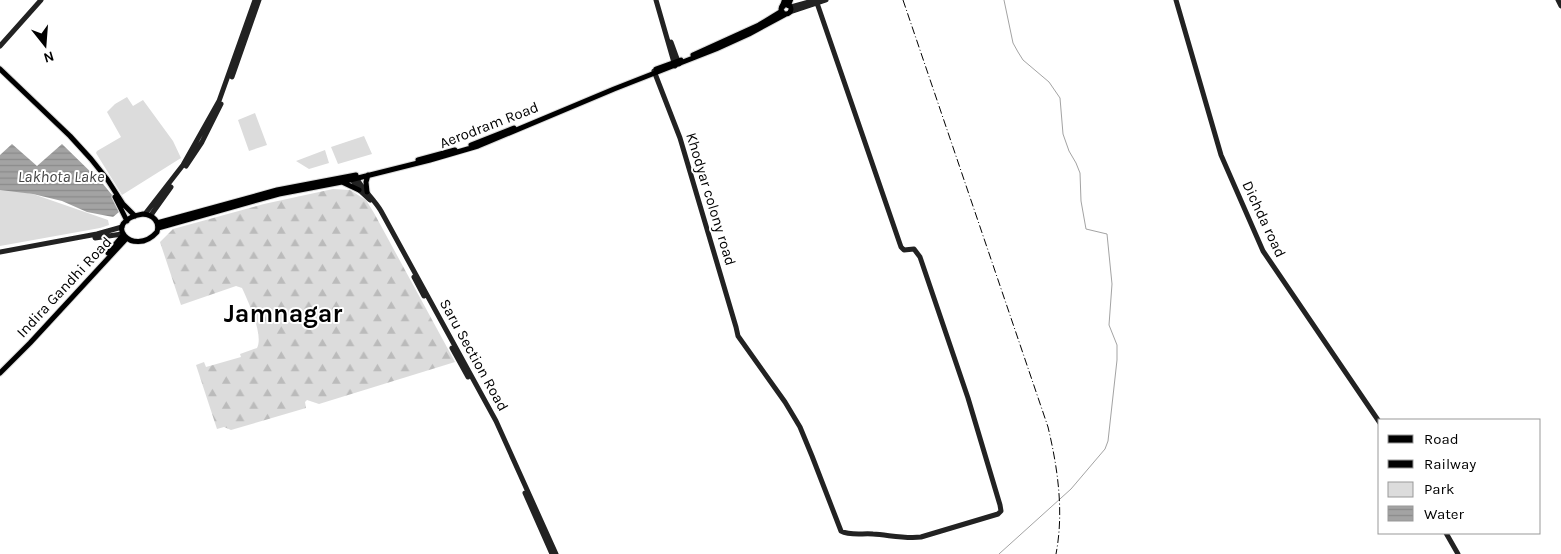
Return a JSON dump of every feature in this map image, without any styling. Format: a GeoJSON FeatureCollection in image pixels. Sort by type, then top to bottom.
{"type":"FeatureCollection","features":[{"type":"Feature","properties":{"kind":"main road","name":"Aerodram Road"},"geometry":{"type":"LineString","coordinates":[[158,225],[278,194],[342,182],[476,143],[749,34],[787,7]]}},
{"type":"Feature","properties":{"kind":"main road"},"geometry":{"type":"LineString","coordinates":[[0,70],[91,159],[123,204],[135,216]]}},
{"type":"Feature","properties":{"kind":"main road","name":"Aerodram Road"},"geometry":{"type":"LineString","coordinates":[[158,225],[277,190],[368,175],[478,146],[654,72]]}},
{"type":"Feature","properties":{"kind":"main road"},"geometry":{"type":"LineString","coordinates":[[68,135],[68,138],[103,179],[127,221]]}},
{"type":"Feature","properties":{"kind":"main road"},"geometry":{"type":"LineString","coordinates":[[367,192],[366,182],[368,175]]}},
{"type":"Feature","properties":{"kind":"main road"},"geometry":{"type":"LineString","coordinates":[[342,182],[360,190]]}},
{"type":"Feature","properties":{"kind":"main road"},"geometry":{"type":"LineString","coordinates":[[148,215],[158,225],[156,234],[143,240],[133,241],[124,236],[122,227],[135,216],[148,215]]}},
{"type":"Feature","properties":{"kind":"main road","name":"Indira Gandhi Road"},"geometry":{"type":"LineString","coordinates":[[0,369],[124,236]]}},
{"type":"Feature","properties":{"kind":"main road","name":"Indira Gandhi Road"},"geometry":{"type":"LineString","coordinates":[[0,374],[30,343],[124,236]]}},
{"type":"Feature","properties":{"kind":"street"},"geometry":{"type":"LineString","coordinates":[[0,46],[41,0]]}},
{"type":"Feature","properties":{"kind":"street"},"geometry":{"type":"LineString","coordinates":[[148,215],[183,165],[219,101],[255,0]]}},
{"type":"Feature","properties":{"kind":"street"},"geometry":{"type":"LineString","coordinates":[[148,215],[192,158],[216,114],[228,87],[259,0]]}},
{"type":"Feature","properties":{"kind":"street"},"geometry":{"type":"LineString","coordinates":[[658,0],[676,64]]}},
{"type":"Feature","properties":{"kind":"street"},"geometry":{"type":"LineString","coordinates":[[787,7],[826,0]]}},
{"type":"Feature","properties":{"kind":"street","name":"Dichda road"},"geometry":{"type":"LineString","coordinates":[[1176,0],[1220,155],[1263,251],[1378,421]]}},
{"type":"Feature","properties":{"kind":"street"},"geometry":{"type":"LineString","coordinates":[[1558,0],[1561,6]]}},
{"type":"Feature","properties":{"kind":"street","name":"Khodyar colony road"},"geometry":{"type":"LineString","coordinates":[[654,72],[680,138],[738,336],[785,402],[800,427],[839,527],[843,532],[850,534],[876,534],[908,538],[921,537],[1000,514],[1000,505],[971,407],[920,257],[914,249],[904,250],[901,247],[817,2]]}},
{"type":"Feature","properties":{"kind":"street","name":"Saru Section Road"},"geometry":{"type":"LineString","coordinates":[[354,178],[360,190],[377,209],[500,436],[552,554]]}},
{"type":"Feature","properties":{"kind":"street","name":"Saru Section Road"},"geometry":{"type":"LineString","coordinates":[[354,178],[381,211],[496,420],[556,554]]}},
{"type":"Feature","properties":{"kind":"street"},"geometry":{"type":"LineString","coordinates":[[0,254],[98,234],[122,227]]}},
{"type":"Feature","properties":{"kind":"street"},"geometry":{"type":"LineString","coordinates":[[0,254],[124,236]]}},
{"type":"Feature","properties":{"kind":"street"},"geometry":{"type":"LineString","coordinates":[[1447,534],[1458,554]]}},
{"type":"Feature","properties":{"kind":"green space"},"geometry":{"type":"Polygon","coordinates":[[[127,97],[133,106],[143,100],[173,141],[181,158],[122,195],[96,153],[121,137],[107,112],[115,104],[127,97]]]}},
{"type":"Feature","properties":{"kind":"green space"},"geometry":{"type":"Polygon","coordinates":[[[255,113],[267,145],[249,151],[238,120],[255,113]]]}},
{"type":"Feature","properties":{"kind":"green space"},"geometry":{"type":"Polygon","coordinates":[[[364,136],[372,154],[338,164],[331,147],[364,136]]]}},
{"type":"Feature","properties":{"kind":"green space"},"geometry":{"type":"Polygon","coordinates":[[[325,150],[329,163],[309,169],[296,161],[325,150]]]}},
{"type":"Feature","properties":{"kind":"green space"},"geometry":{"type":"Polygon","coordinates":[[[0,188],[33,194],[108,220],[109,225],[0,246],[0,188]]]}},
{"type":"Feature","properties":{"kind":"green space"},"geometry":{"type":"Polygon","coordinates":[[[333,189],[350,190],[366,200],[455,362],[319,404],[307,400],[305,402],[306,408],[231,430],[224,427],[217,429],[196,365],[204,362],[206,367],[241,357],[240,354],[257,348],[259,342],[257,327],[242,288],[236,286],[181,305],[160,242],[173,229],[264,204],[333,189]]]}},
{"type":"Feature","properties":{"kind":"water","name":"Lakhota Lake"},"geometry":{"type":"Polygon","coordinates":[[[12,144],[37,166],[62,144],[103,184],[117,201],[119,212],[113,217],[87,212],[62,201],[33,194],[0,190],[0,155],[12,144]]]}},
{"type":"Feature","properties":{"kind":"waterway"},"geometry":{"type":"LineString","coordinates":[[999,554],[1071,489],[1105,449],[1108,441],[1117,360],[1117,345],[1109,325],[1112,284],[1107,234],[1086,229],[1081,201],[1080,173],[1063,134],[1060,98],[1049,82],[1023,60],[1018,52],[1013,43],[1004,0]]}},
{"type":"Feature","properties":{"kind":"railway"},"geometry":{"type":"LineString","coordinates":[[903,0],[1048,427],[1059,490],[1060,522],[1056,554]]}},
{"type":"Feature","properties":{"kind":"district","name":"Jamnagar"},"geometry":{"type":"Point","coordinates":[283,313]}}]}
